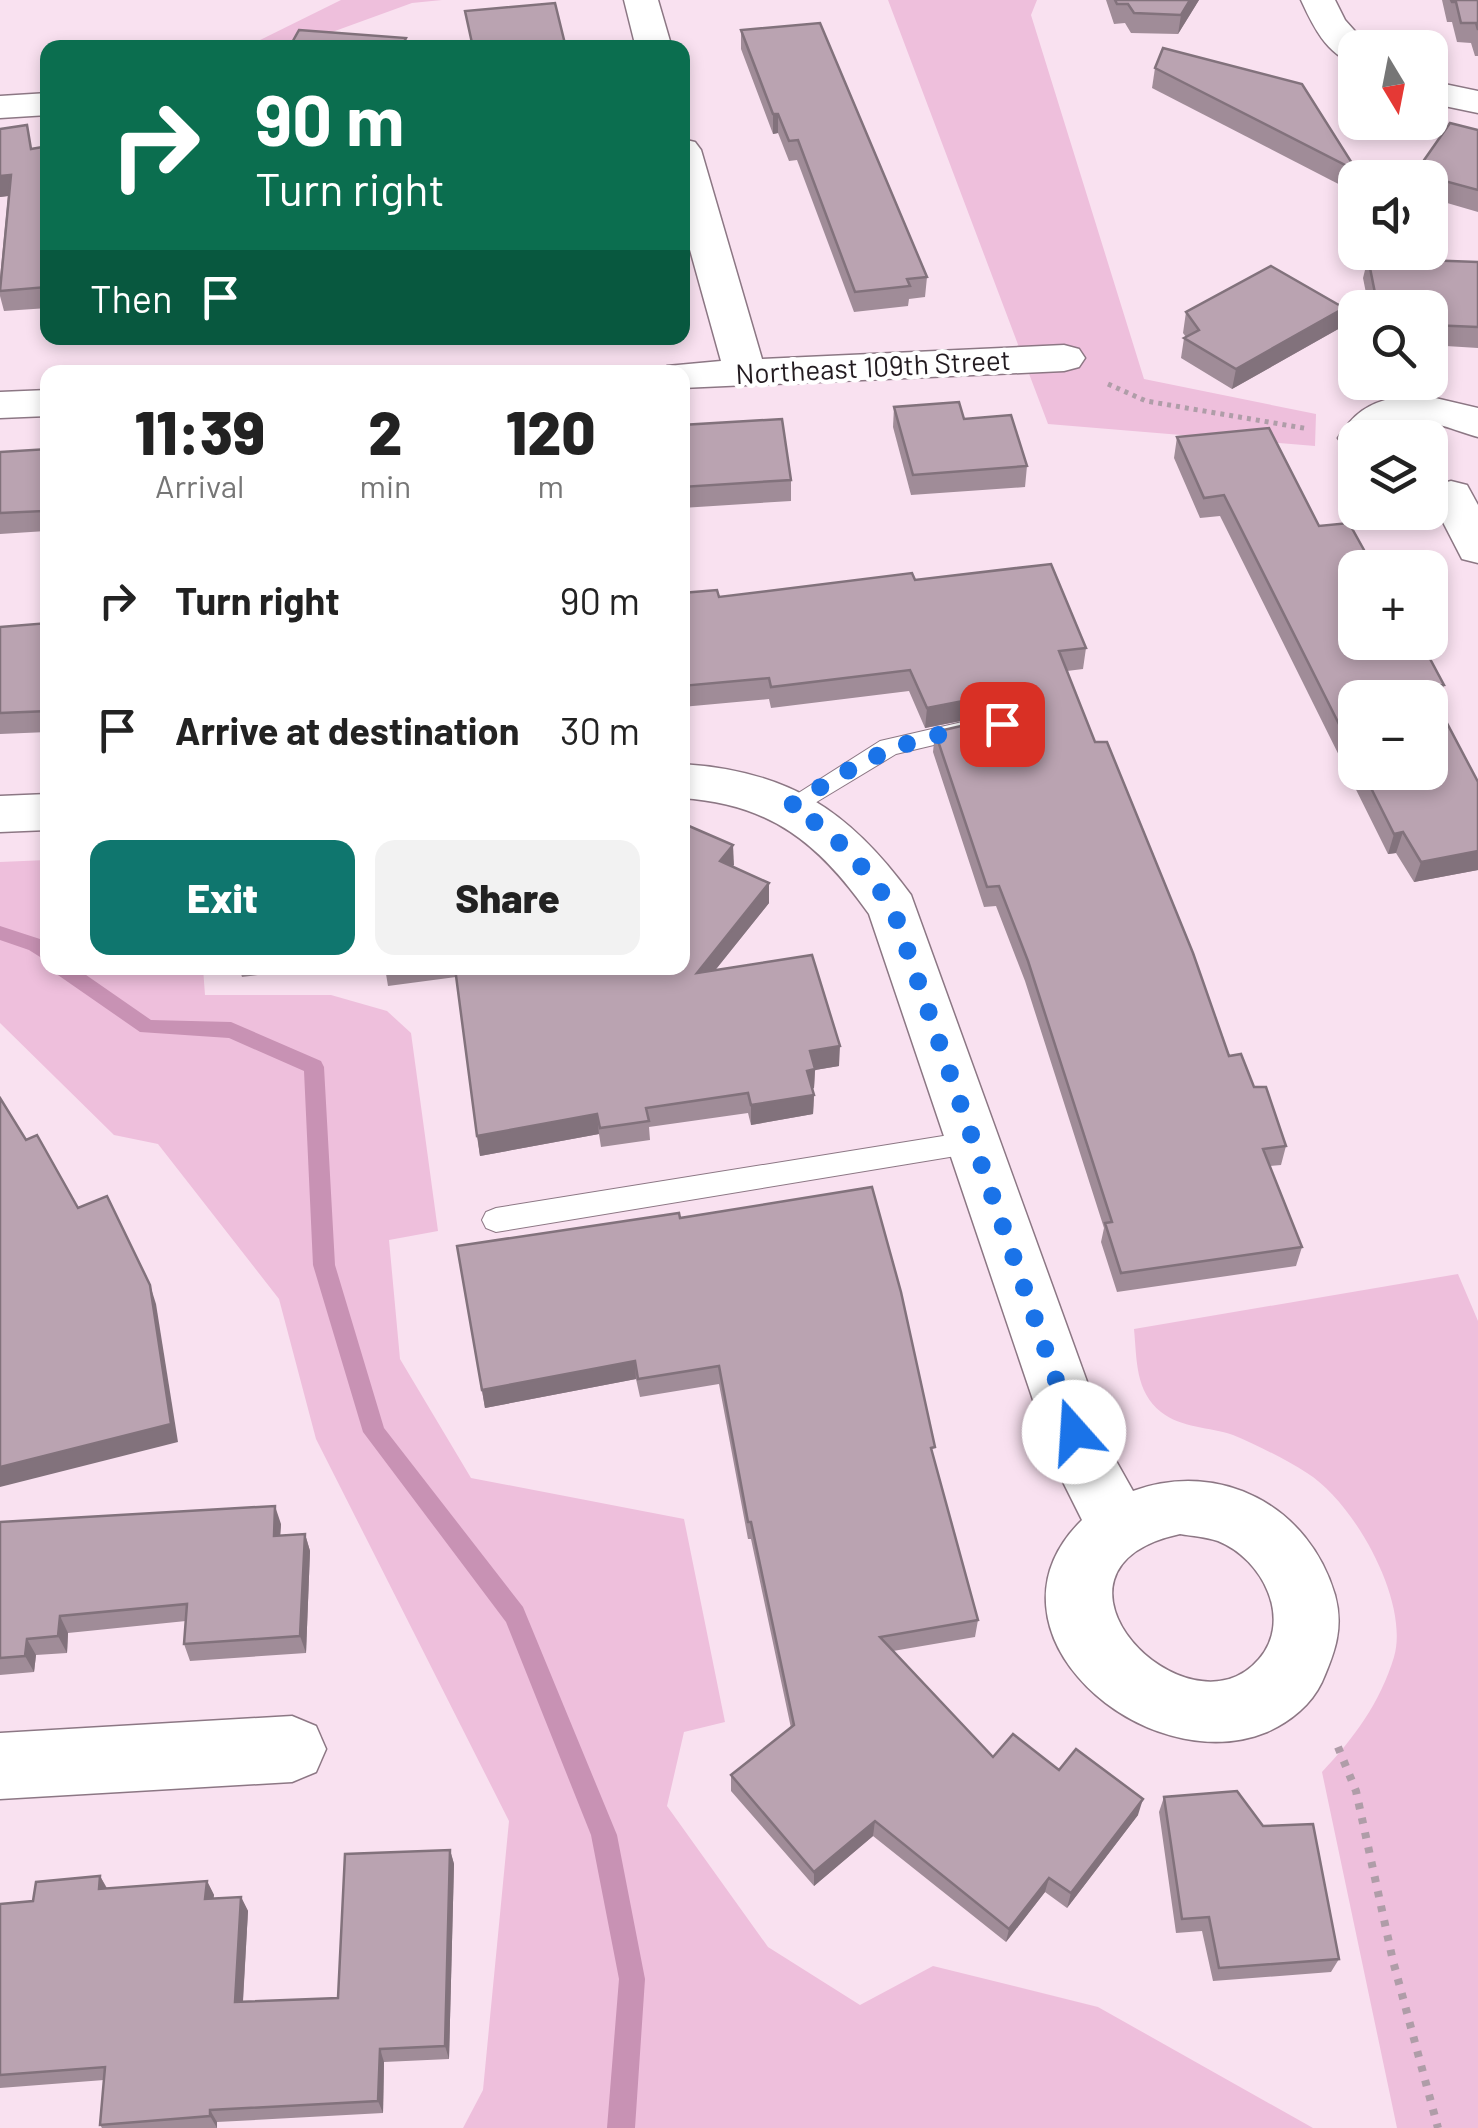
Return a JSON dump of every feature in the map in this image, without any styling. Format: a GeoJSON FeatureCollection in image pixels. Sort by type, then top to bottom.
{"type":"FeatureCollection","features":[{"type":"Feature","properties":{"kind":"street"},"geometry":{"type":"LineString","coordinates":[[640,0],[652,40]]}},
{"type":"Feature","properties":{"kind":"street"},"geometry":{"type":"LineString","coordinates":[[1318,0],[1338,34]]}},
{"type":"Feature","properties":{"kind":"street"},"geometry":{"type":"LineString","coordinates":[[1448,96],[1478,102]]}},
{"type":"Feature","properties":{"kind":"street"},"geometry":{"type":"LineString","coordinates":[[0,107],[40,104]]}},
{"type":"Feature","properties":{"kind":"street"},"geometry":{"type":"LineString","coordinates":[[690,178],[746,372]]}},
{"type":"Feature","properties":{"kind":"street","name":"Northeast 109th Street"},"geometry":{"type":"LineString","coordinates":[[690,375],[1064,358]]}},
{"type":"Feature","properties":{"kind":"street"},"geometry":{"type":"LineString","coordinates":[[0,405],[40,403]]}},
{"type":"Feature","properties":{"kind":"street"},"geometry":{"type":"LineString","coordinates":[[1373,420],[1410,408],[1455,414],[1478,424]]}},
{"type":"Feature","properties":{"kind":"street"},"geometry":{"type":"LineString","coordinates":[[1453,493],[1478,549]]}},
{"type":"Feature","properties":{"kind":"street"},"geometry":{"type":"LineString","coordinates":[[690,782],[743,788],[805,814],[862,862],[893,909],[1087,1468],[1118,1525]]}},
{"type":"Feature","properties":{"kind":"street"},"geometry":{"type":"LineString","coordinates":[[0,814],[40,812]]}},
{"type":"Feature","properties":{"kind":"street"},"geometry":{"type":"LineString","coordinates":[[0,1766],[292,1748]]}},
{"type":"Feature","properties":{"kind":"lane"},"geometry":{"type":"LineString","coordinates":[[805,814],[889,747],[941,732],[1002,724]]}},
{"type":"Feature","properties":{"kind":"lane"},"geometry":{"type":"LineString","coordinates":[[496,1220],[974,1142]]}},
{"type":"Feature","properties":{"kind":"path"},"geometry":{"type":"LineString","coordinates":[[1118,390],[1208,414],[1317,430]]}},
{"type":"Feature","properties":{"kind":"path"},"geometry":{"type":"LineString","coordinates":[[1338,1747],[1356,1791],[1394,1961],[1438,2128]]}},
{"type":"Feature","properties":{"kind":"shaded area"},"geometry":{"type":"Polygon","coordinates":[[[341,0],[442,0],[412,3],[310,40],[260,40],[341,0]]]}},
{"type":"Feature","properties":{"kind":"shaded area"},"geometry":{"type":"Polygon","coordinates":[[[888,0],[1037,0],[1031,15],[1144,379],[1316,414],[1315,446],[1048,424],[888,0]]]}},
{"type":"Feature","properties":{"kind":"shaded area"},"geometry":{"type":"Polygon","coordinates":[[[40,860],[40,975],[204,975],[205,995],[331,995],[387,1011],[411,1033],[438,1231],[389,1240],[400,1359],[471,1478],[684,1519],[725,1722],[684,1732],[667,1806],[768,1947],[860,2005],[933,1966],[1098,2007],[1313,2128],[463,2128],[483,2090],[509,1821],[316,1439],[279,1299],[158,1144],[114,1135],[0,1023],[0,862],[40,860]]]}},
{"type":"Feature","properties":{"kind":"shaded area"},"geometry":{"type":"Polygon","coordinates":[[[1458,1274],[1478,1321],[1478,2128],[1397,2128],[1322,1772],[1365,1719],[1394,1657],[1397,1634],[1386,1582],[1343,1506],[1307,1473],[1233,1435],[1177,1421],[1152,1404],[1139,1374],[1134,1329],[1458,1274]]]}},
{"type":"Feature","properties":{"kind":"building"},"geometry":{"type":"Polygon","coordinates":[[[1115,0],[1190,0],[1181,15],[1134,13],[1128,4],[1117,4],[1115,0]]]}},
{"type":"Feature","properties":{"kind":"building"},"geometry":{"type":"Polygon","coordinates":[[[1451,0],[1478,0],[1478,30],[1476,23],[1461,23],[1456,2],[1451,0]]]}},
{"type":"Feature","properties":{"kind":"building"},"geometry":{"type":"Polygon","coordinates":[[[555,3],[564,40],[471,40],[465,11],[555,3]]]}},
{"type":"Feature","properties":{"kind":"building"},"geometry":{"type":"Polygon","coordinates":[[[820,23],[927,277],[907,279],[910,286],[855,292],[798,140],[789,141],[778,114],[773,114],[741,30],[820,23]]]}},
{"type":"Feature","properties":{"kind":"building"},"geometry":{"type":"Polygon","coordinates":[[[299,30],[406,38],[405,40],[293,40],[299,30]]]}},
{"type":"Feature","properties":{"kind":"building"},"geometry":{"type":"Polygon","coordinates":[[[1163,48],[1302,84],[1350,160],[1338,161],[1155,68],[1163,48]]]}},
{"type":"Feature","properties":{"kind":"building"},"geometry":{"type":"Polygon","coordinates":[[[1450,123],[1478,130],[1478,190],[1448,182],[1448,160],[1424,160],[1438,140],[1448,140],[1450,123]]]}},
{"type":"Feature","properties":{"kind":"building"},"geometry":{"type":"Polygon","coordinates":[[[27,125],[31,149],[40,147],[40,288],[0,291],[11,175],[0,176],[0,129],[27,125]]]}},
{"type":"Feature","properties":{"kind":"building"},"geometry":{"type":"Polygon","coordinates":[[[1448,261],[1478,262],[1478,327],[1448,326],[1448,290],[1374,290],[1370,270],[1448,270],[1448,261]]]}},
{"type":"Feature","properties":{"kind":"building"},"geometry":{"type":"Polygon","coordinates":[[[1271,266],[1338,305],[1338,311],[1236,369],[1184,338],[1199,330],[1186,312],[1271,266]]]}},
{"type":"Feature","properties":{"kind":"building"},"geometry":{"type":"Polygon","coordinates":[[[959,402],[964,419],[1011,415],[1027,466],[913,475],[894,407],[959,402]]]}},
{"type":"Feature","properties":{"kind":"building"},"geometry":{"type":"Polygon","coordinates":[[[782,419],[791,480],[690,486],[690,425],[782,419]]]}},
{"type":"Feature","properties":{"kind":"building"},"geometry":{"type":"Polygon","coordinates":[[[1269,428],[1319,526],[1338,524],[1338,530],[1353,530],[1364,550],[1338,550],[1338,660],[1431,660],[1441,680],[1338,680],[1338,722],[1224,495],[1204,498],[1177,437],[1269,428]]]}},
{"type":"Feature","properties":{"kind":"building"},"geometry":{"type":"Polygon","coordinates":[[[40,450],[40,511],[0,513],[0,452],[40,450]]]}},
{"type":"Feature","properties":{"kind":"building"},"geometry":{"type":"Polygon","coordinates":[[[1051,564],[1086,648],[1059,651],[1095,742],[1107,742],[1193,953],[1229,1056],[1241,1054],[1254,1087],[1266,1087],[1286,1146],[1263,1149],[1302,1247],[1121,1273],[1105,1223],[1112,1222],[1028,961],[999,886],[987,887],[935,732],[1014,714],[1020,706],[1017,697],[1004,693],[927,708],[910,670],[771,687],[769,678],[690,685],[690,592],[717,590],[719,597],[912,573],[915,580],[1051,564]]]}},
{"type":"Feature","properties":{"kind":"building"},"geometry":{"type":"Polygon","coordinates":[[[40,624],[40,711],[0,713],[0,627],[40,624]]]}},
{"type":"Feature","properties":{"kind":"building"},"geometry":{"type":"Polygon","coordinates":[[[1448,725],[1478,782],[1478,851],[1421,862],[1403,832],[1394,834],[1372,790],[1448,790],[1448,725]]]}},
{"type":"Feature","properties":{"kind":"building"},"geometry":{"type":"Polygon","coordinates":[[[690,826],[733,845],[720,861],[769,883],[697,973],[812,955],[840,1046],[810,1051],[815,1069],[807,1071],[814,1095],[751,1105],[748,1093],[646,1108],[649,1121],[600,1128],[597,1114],[477,1136],[456,975],[690,975],[690,826]]]}},
{"type":"Feature","properties":{"kind":"building"},"geometry":{"type":"Polygon","coordinates":[[[0,1098],[26,1140],[37,1135],[78,1208],[107,1196],[150,1285],[171,1424],[0,1467],[0,1098]]]}},
{"type":"Feature","properties":{"kind":"building"},"geometry":{"type":"Polygon","coordinates":[[[872,1187],[901,1292],[935,1447],[931,1448],[978,1620],[880,1637],[993,1757],[1013,1734],[1059,1770],[1076,1749],[1143,1799],[1071,1893],[1049,1878],[1009,1929],[875,1821],[814,1872],[731,1775],[794,1725],[748,1522],[719,1366],[638,1379],[635,1361],[482,1390],[457,1246],[679,1213],[680,1218],[872,1187]]]}},
{"type":"Feature","properties":{"kind":"building"},"geometry":{"type":"Polygon","coordinates":[[[275,1506],[274,1536],[305,1534],[300,1636],[184,1644],[187,1604],[60,1616],[58,1636],[27,1639],[25,1656],[0,1658],[0,1522],[275,1506]]]}},
{"type":"Feature","properties":{"kind":"building"},"geometry":{"type":"Polygon","coordinates":[[[1237,1791],[1263,1826],[1313,1824],[1339,1959],[1219,1968],[1209,1917],[1182,1919],[1164,1797],[1237,1791]]]}},
{"type":"Feature","properties":{"kind":"building"},"geometry":{"type":"Polygon","coordinates":[[[450,1850],[445,2046],[380,2049],[378,2101],[210,2110],[210,2116],[100,2125],[105,2067],[0,2075],[0,1904],[33,1901],[36,1882],[100,1876],[99,1889],[207,1881],[205,1899],[241,1897],[235,2002],[338,1998],[345,1854],[450,1850]]]}},
{"type":"Feature","properties":{"kind":"waterway"},"geometry":{"type":"LineString","coordinates":[[0,933],[40,948]]}},
{"type":"Feature","properties":{"kind":"waterway"},"geometry":{"type":"LineString","coordinates":[[72,975],[147,1027],[231,1030],[314,1067],[324,1265],[374,1432],[515,1615],[604,1835],[632,1979],[621,2128]]}},
{"type":"Feature","properties":{"kind":"route"},"geometry":{"type":"LineString","coordinates":[[1002,724],[941,732],[889,747],[790,806],[819,822],[862,862],[893,909],[1074,1432]]}}]}
